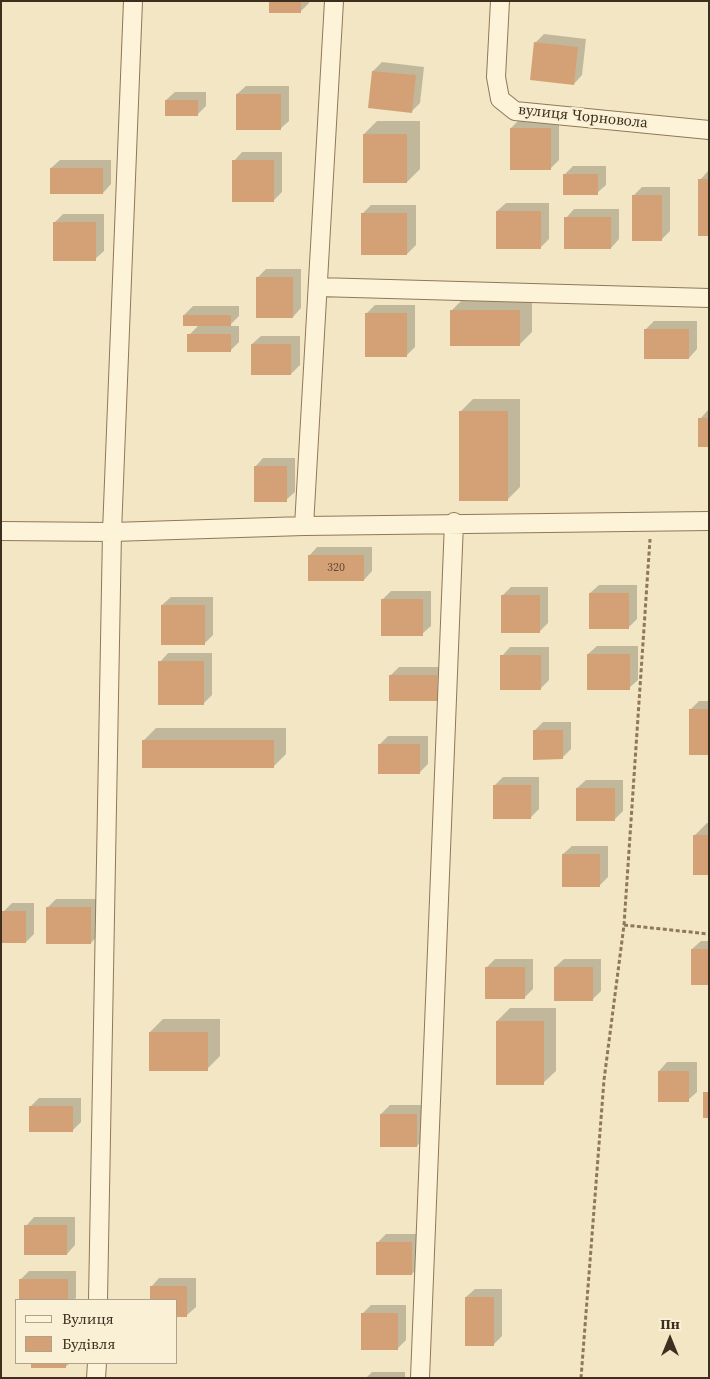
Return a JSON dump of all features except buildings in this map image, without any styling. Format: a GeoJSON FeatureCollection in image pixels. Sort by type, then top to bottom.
{"type":"FeatureCollection","features":[{"type":"Feature","properties":{"kind":"street"},"geometry":{"type":"LineString","coordinates":[[98,1299],[112,532],[133,1]]}},
{"type":"Feature","properties":{"kind":"street"},"geometry":{"type":"LineString","coordinates":[[304,526],[334,1]]}},
{"type":"Feature","properties":{"kind":"street","name":"вулиця Чорновола"},"geometry":{"type":"LineString","coordinates":[[500,1],[496,77],[500,99],[515,111],[709,130]]}},
{"type":"Feature","properties":{"kind":"street"},"geometry":{"type":"LineString","coordinates":[[318,288],[709,298]]}},
{"type":"Feature","properties":{"kind":"street"},"geometry":{"type":"LineString","coordinates":[[1,531],[112,532],[454,522],[709,521]]}},
{"type":"Feature","properties":{"kind":"street"},"geometry":{"type":"LineString","coordinates":[[420,1378],[454,522]]}},
{"type":"Feature","properties":{"kind":"street"},"geometry":{"type":"LineString","coordinates":[[96,1378],[97,1364]]}},
{"type":"Feature","properties":{"kind":"path"},"geometry":{"type":"LineString","coordinates":[[581,1378],[604,1080],[624,925],[651,521]]}},
{"type":"Feature","properties":{"kind":"path"},"geometry":{"type":"LineString","coordinates":[[624,925],[709,934]]}}]}
